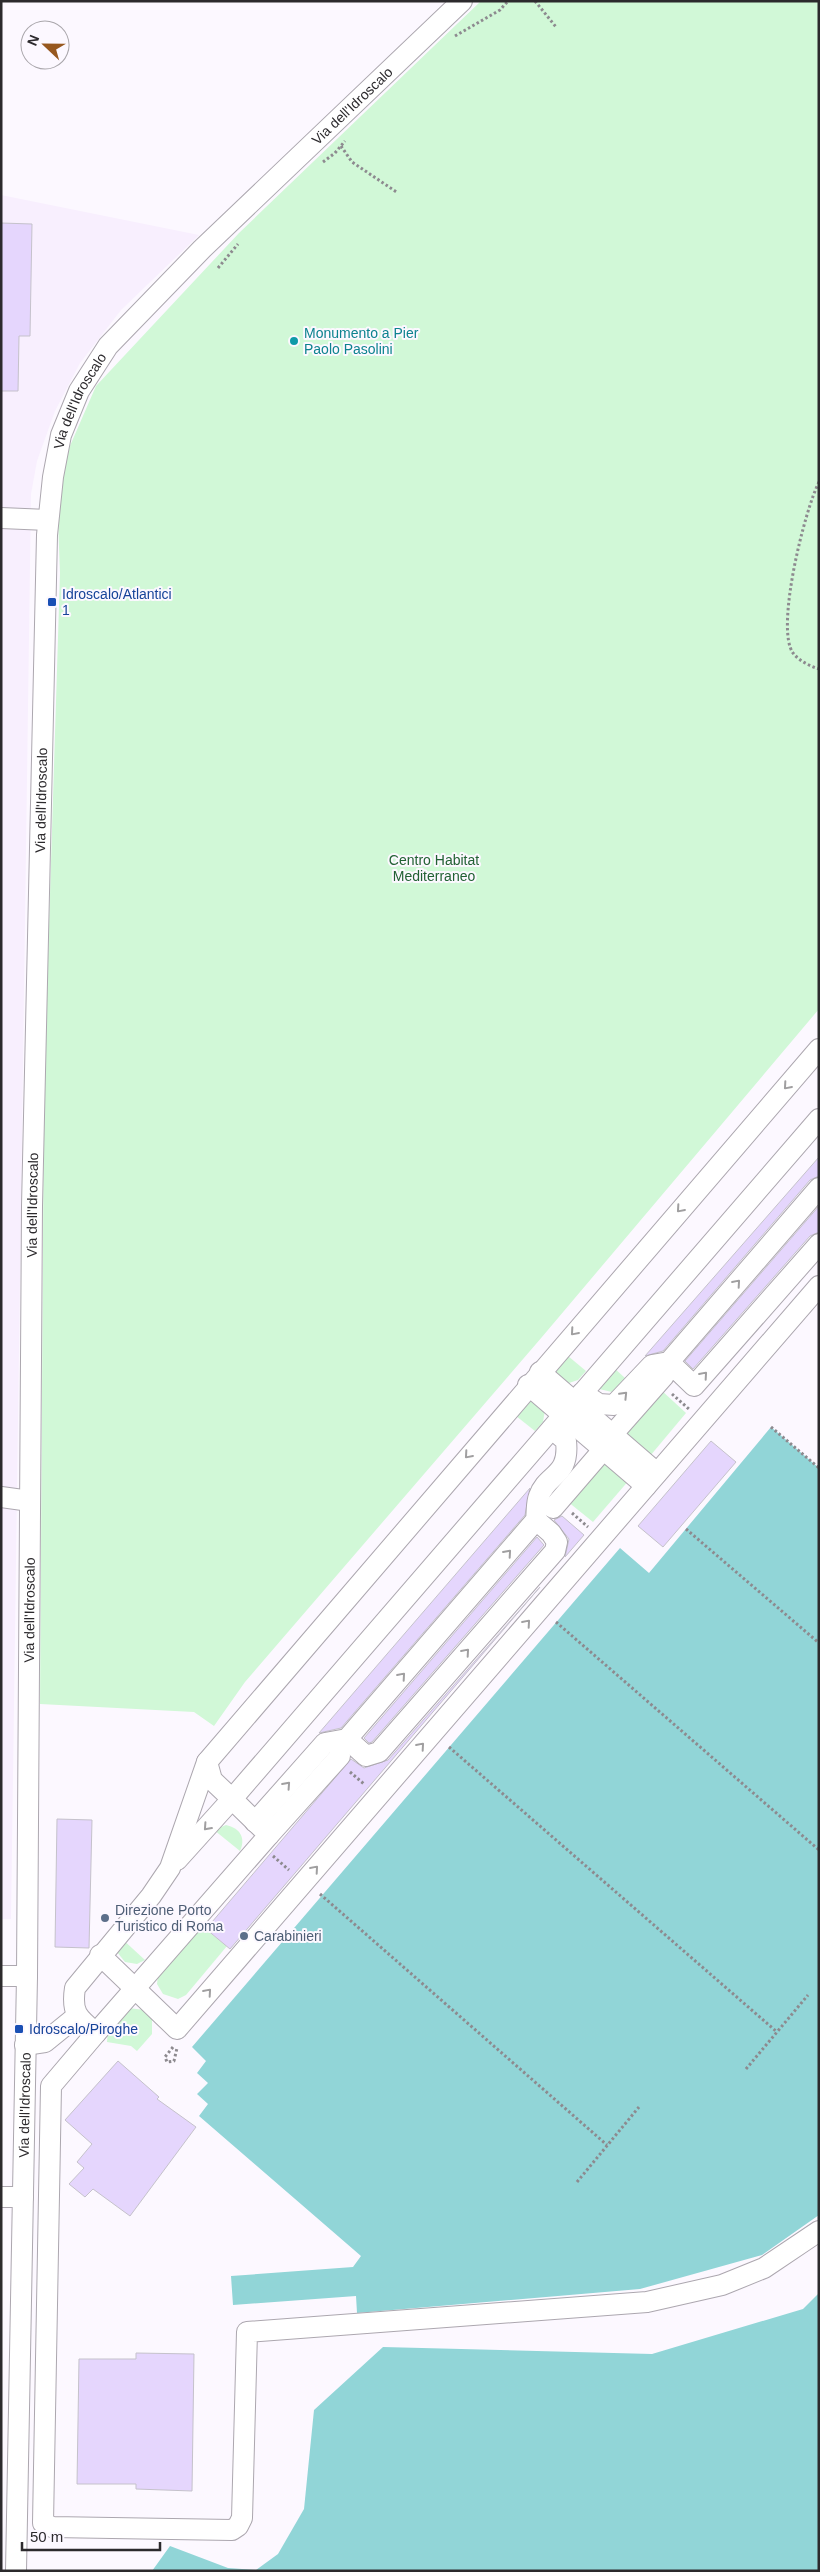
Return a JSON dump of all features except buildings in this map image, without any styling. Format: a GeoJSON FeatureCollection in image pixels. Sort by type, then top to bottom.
{"type":"FeatureCollection","features":[{"type":"Feature","properties":{"kind":"street","name":"Via dell'Idroscalo"},"geometry":{"type":"LineString","coordinates":[[16,2571],[27,1976],[32,1206],[48,520],[55,464],[67,419],[88,374],[111,342],[202,249],[462,1]]}},
{"type":"Feature","properties":{"kind":"street"},"geometry":{"type":"LineString","coordinates":[[1,518],[48,520]]}},
{"type":"Feature","properties":{"kind":"street"},"geometry":{"type":"LineString","coordinates":[[170,1868],[206,1762],[819,1049]]}},
{"type":"Feature","properties":{"kind":"street"},"geometry":{"type":"LineString","coordinates":[[96,2033],[77,2016],[72,2002],[74,1988],[100,1955],[151,1896],[170,1868],[232,1799],[819,1119]]}},
{"type":"Feature","properties":{"kind":"street"},"geometry":{"type":"LineString","coordinates":[[556,1505],[819,1188]]}},
{"type":"Feature","properties":{"kind":"street"},"geometry":{"type":"LineString","coordinates":[[568,1410],[599,1404],[614,1405],[652,1365],[667,1369],[694,1386],[819,1244]]}},
{"type":"Feature","properties":{"kind":"street"},"geometry":{"type":"LineString","coordinates":[[100,1955],[177,2029],[819,1286]]}},
{"type":"Feature","properties":{"kind":"street"},"geometry":{"type":"LineString","coordinates":[[534,1379],[651,1480]]}},
{"type":"Feature","properties":{"kind":"street"},"geometry":{"type":"LineString","coordinates":[[568,1410],[567,1451],[564,1465],[539,1495],[536,1520],[341,1752],[50,2086],[43,2523],[52,2527],[232,2530],[238,2526],[242,2518],[247,2332],[647,2302],[722,2285],[764,2268],[819,2231]]}},
{"type":"Feature","properties":{"kind":"street"},"geometry":{"type":"LineString","coordinates":[[1,1497],[30,1501]]}},
{"type":"Feature","properties":{"kind":"street"},"geometry":{"type":"LineString","coordinates":[[255,1822],[325,1743],[341,1752],[366,1756],[379,1752],[555,1551],[557,1542],[551,1533],[536,1520]]}},
{"type":"Feature","properties":{"kind":"street"},"geometry":{"type":"LineString","coordinates":[[206,1762],[212,1780],[255,1822],[265,1840]]}},
{"type":"Feature","properties":{"kind":"street"},"geometry":{"type":"LineString","coordinates":[[1,1976],[27,1976]]}},
{"type":"Feature","properties":{"kind":"street"},"geometry":{"type":"LineString","coordinates":[[25,2045],[45,2042],[77,2016]]}},
{"type":"Feature","properties":{"kind":"street"},"geometry":{"type":"LineString","coordinates":[[1,2197],[22,2198]]}},
{"type":"Feature","properties":{"kind":"path"},"geometry":{"type":"LineString","coordinates":[[535,1],[556,27]]}},
{"type":"Feature","properties":{"kind":"path"},"geometry":{"type":"LineString","coordinates":[[341,146],[352,162],[398,193]]}},
{"type":"Feature","properties":{"kind":"path"},"geometry":{"type":"LineString","coordinates":[[819,482],[806,518],[786,621],[792,652],[808,666],[819,669]]}},
{"type":"Feature","properties":{"kind":"path"},"geometry":{"type":"LineString","coordinates":[[771,1427],[819,1468]]}},
{"type":"Feature","properties":{"kind":"path"},"geometry":{"type":"LineString","coordinates":[[556,1505],[601,1538]]}},
{"type":"Feature","properties":{"kind":"path"},"geometry":{"type":"LineString","coordinates":[[686,1529],[819,1643]]}},
{"type":"Feature","properties":{"kind":"path"},"geometry":{"type":"LineString","coordinates":[[556,1622],[819,1850]]}},
{"type":"Feature","properties":{"kind":"path"},"geometry":{"type":"LineString","coordinates":[[449,1747],[777,2032]]}},
{"type":"Feature","properties":{"kind":"path"},"geometry":{"type":"LineString","coordinates":[[341,1752],[378,1796]]}},
{"type":"Feature","properties":{"kind":"path"},"geometry":{"type":"LineString","coordinates":[[265,1840],[303,1882]]}},
{"type":"Feature","properties":{"kind":"path"},"geometry":{"type":"LineString","coordinates":[[320,1894],[607,2145]]}},
{"type":"Feature","properties":{"kind":"path"},"geometry":{"type":"LineString","coordinates":[[746,2069],[808,1995]]}},
{"type":"Feature","properties":{"kind":"path"},"geometry":{"type":"LineString","coordinates":[[178,2041],[174,2061],[167,2062],[166,2057],[178,2041]]}},
{"type":"Feature","properties":{"kind":"path"},"geometry":{"type":"LineString","coordinates":[[577,2182],[639,2107]]}},
{"type":"Feature","properties":{"kind":"shaded area"},"geometry":{"type":"Polygon","coordinates":[[[1,195],[199,235],[121,310],[80,363],[55,411],[37,461],[31,494],[11,1919],[1,1919],[1,195]]]}},
{"type":"Feature","properties":{"kind":"green space","name":"Centro Habitat Mediterraneo"},"geometry":{"type":"Polygon","coordinates":[[[481,1],[819,1],[819,1009],[542,1337],[245,1682],[214,1726],[194,1712],[40,1704],[44,1087],[60,573],[58,521],[66,455],[96,386],[239,233],[481,1]]]}},
{"type":"Feature","properties":{"kind":"green space"},"geometry":{"type":"Polygon","coordinates":[[[562,1351],[586,1371],[578,1380],[566,1384],[556,1377],[553,1364],[562,1351]]]}},
{"type":"Feature","properties":{"kind":"green space"},"geometry":{"type":"Polygon","coordinates":[[[613,1367],[625,1378],[612,1392],[599,1389],[613,1367]]]}},
{"type":"Feature","properties":{"kind":"green space"},"geometry":{"type":"Polygon","coordinates":[[[661,1390],[686,1413],[650,1456],[623,1435],[661,1390]]]}},
{"type":"Feature","properties":{"kind":"green space"},"geometry":{"type":"Polygon","coordinates":[[[532,1398],[545,1410],[543,1422],[535,1431],[511,1412],[532,1398]]]}},
{"type":"Feature","properties":{"kind":"green space"},"geometry":{"type":"Polygon","coordinates":[[[605,1456],[630,1479],[593,1522],[567,1501],[605,1456]]]}},
{"type":"Feature","properties":{"kind":"green space"},"geometry":{"type":"Polygon","coordinates":[[[226,1825],[231,1826],[240,1834],[242,1846],[240,1851],[214,1830],[226,1825]]]}},
{"type":"Feature","properties":{"kind":"green space"},"geometry":{"type":"Polygon","coordinates":[[[201,1926],[227,1946],[186,1995],[178,1999],[163,1994],[157,1984],[158,1975],[201,1926]]]}},
{"type":"Feature","properties":{"kind":"green space"},"geometry":{"type":"Polygon","coordinates":[[[120,1937],[145,1960],[137,1964],[125,1962],[117,1952],[120,1937]]]}},
{"type":"Feature","properties":{"kind":"green space"},"geometry":{"type":"Polygon","coordinates":[[[128,2008],[145,2010],[152,2018],[152,2034],[137,2051],[131,2046],[107,2042],[108,2029],[128,2008]]]}},
{"type":"Feature","properties":{"kind":"water"},"geometry":{"type":"Polygon","coordinates":[[[771,1427],[819,1468],[819,2215],[762,2255],[640,2289],[357,2313],[356,2296],[233,2305],[231,2276],[353,2267],[361,2256],[199,2116],[208,2104],[197,2094],[208,2083],[197,2073],[206,2061],[192,2047],[620,1548],[649,1573],[771,1427]]]}},
{"type":"Feature","properties":{"kind":"water"},"geometry":{"type":"Polygon","coordinates":[[[819,2293],[819,2571],[152,2571],[170,2546],[228,2568],[256,2570],[278,2554],[304,2509],[314,2410],[383,2347],[652,2354],[803,2309],[819,2293]]]}},
{"type":"Feature","properties":{"kind":"place","name":"Monumento a Pier Paolo Pasolini"},"geometry":{"type":"Point","coordinates":[294,341]}},
{"type":"Feature","properties":{"kind":"place","name":"Idroscalo/Atlantici 1"},"geometry":{"type":"Point","coordinates":[52,602]}},
{"type":"Feature","properties":{"kind":"place","name":"Direzione Porto Turistico di Roma"},"geometry":{"type":"Point","coordinates":[105,1918]}},
{"type":"Feature","properties":{"kind":"place","name":"Carabinieri"},"geometry":{"type":"Point","coordinates":[244,1936]}},
{"type":"Feature","properties":{"kind":"place","name":"Idroscalo/Piroghe"},"geometry":{"type":"Point","coordinates":[19,2029]}}]}
